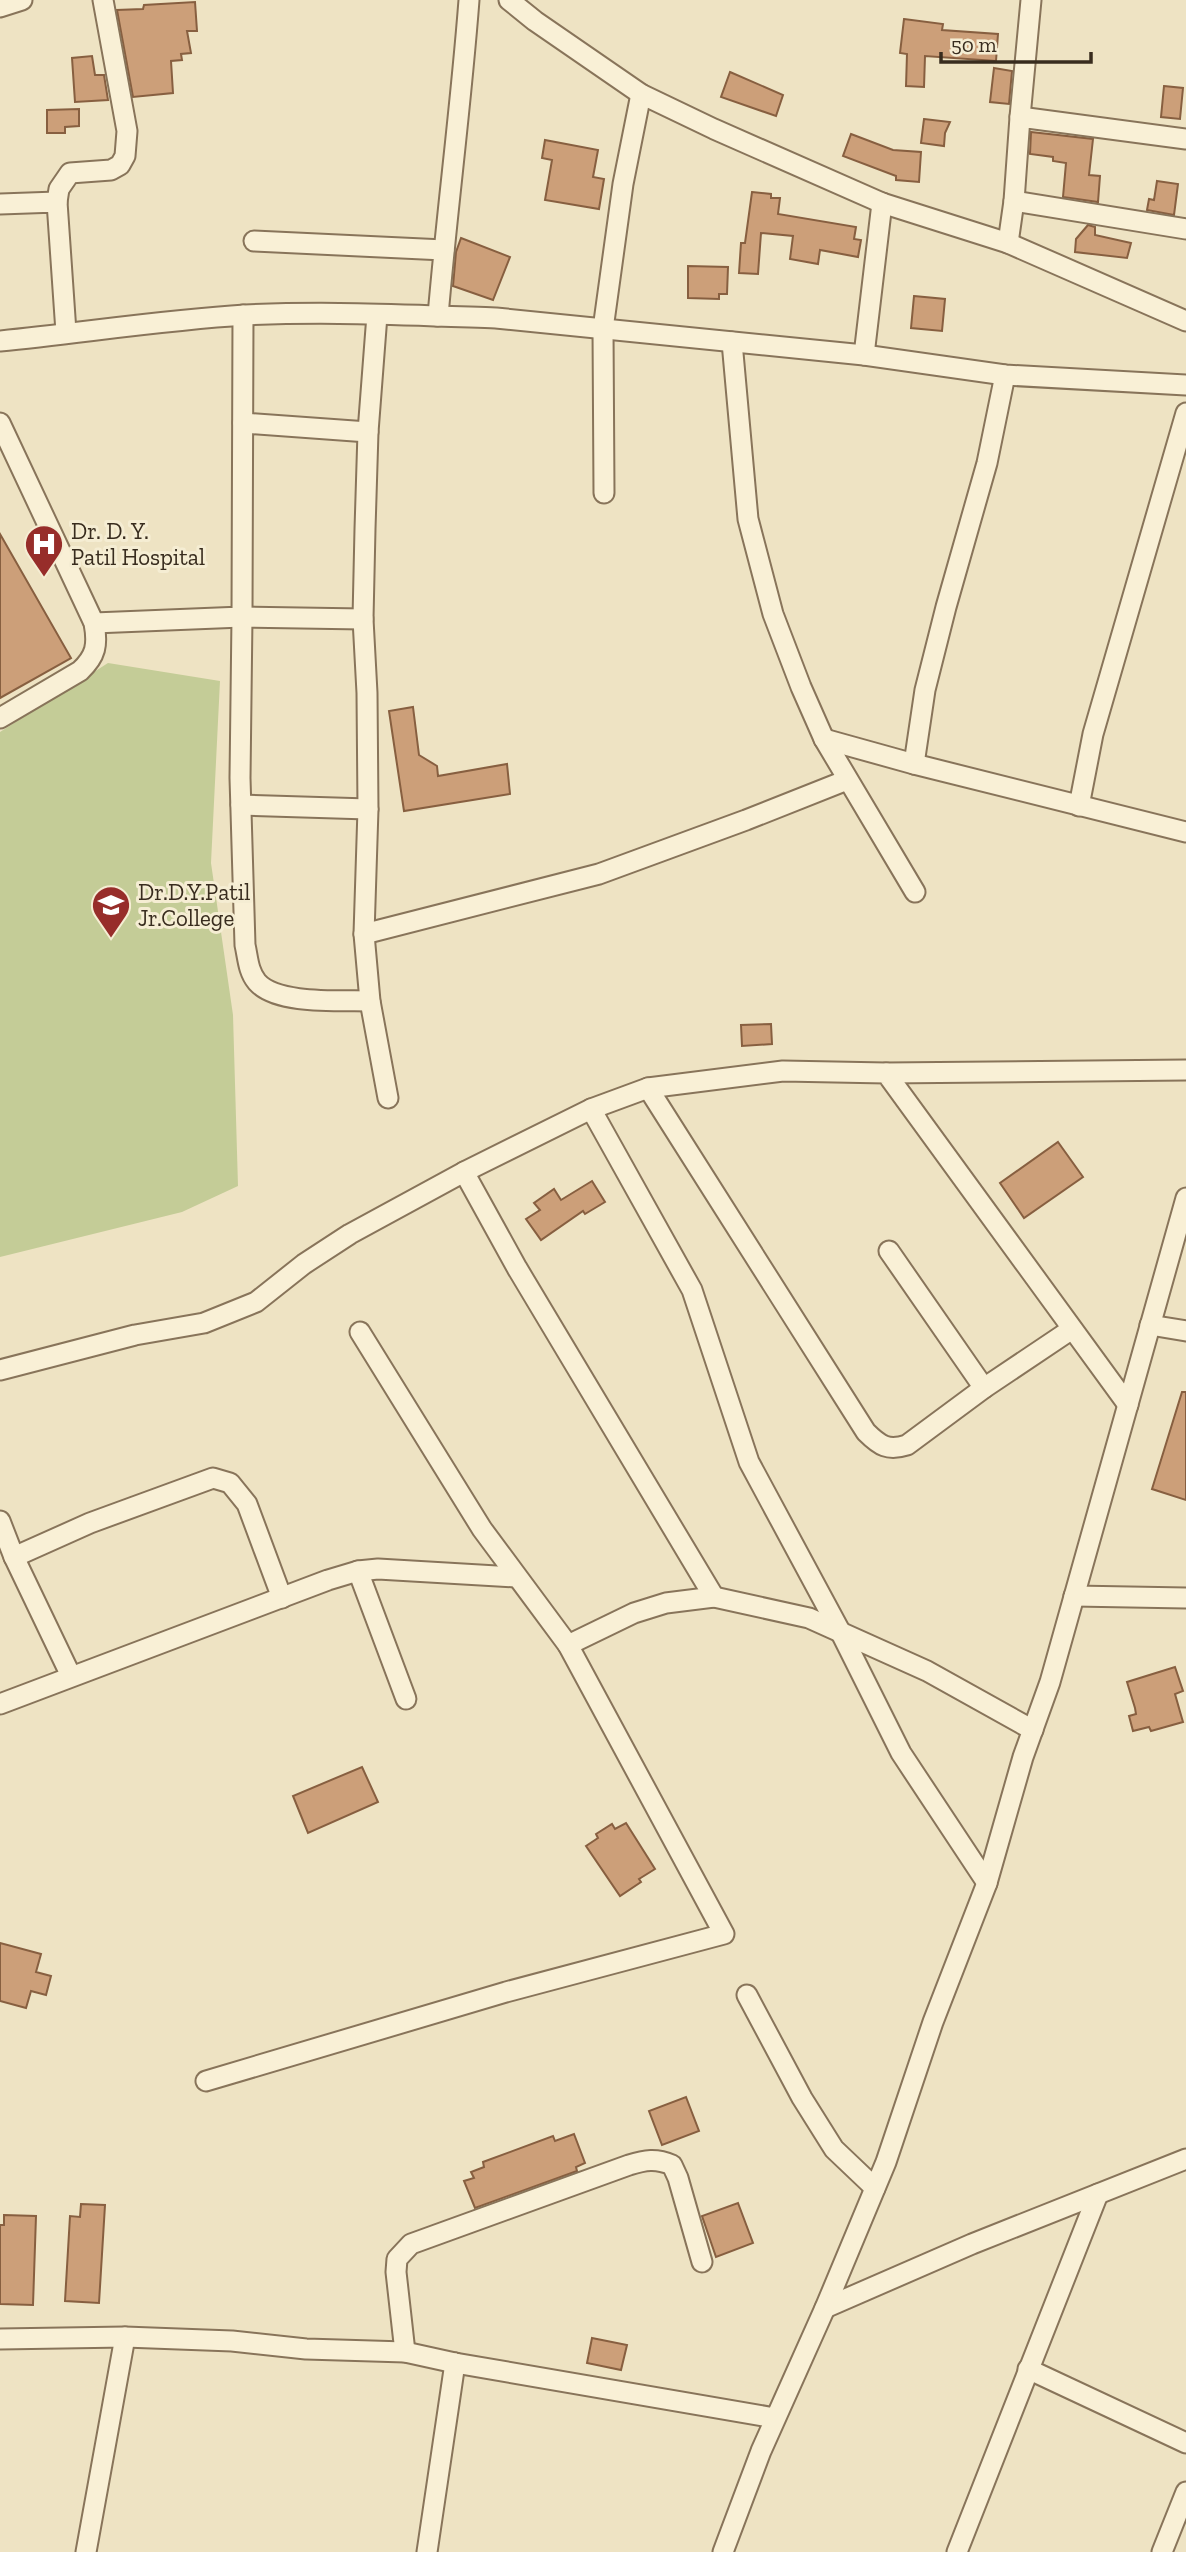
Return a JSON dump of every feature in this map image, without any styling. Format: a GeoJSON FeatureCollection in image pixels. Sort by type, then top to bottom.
{"type":"FeatureCollection","features":[{"type":"Feature","properties":{"kind":"street"},"geometry":{"type":"LineString","coordinates":[[0,7],[22,0]]}},
{"type":"Feature","properties":{"kind":"street"},"geometry":{"type":"LineString","coordinates":[[66,332],[57,202],[59,189],[70,173],[111,170],[120,165],[125,156],[127,131],[103,0]]}},
{"type":"Feature","properties":{"kind":"street"},"geometry":{"type":"LineString","coordinates":[[438,316],[470,0]]}},
{"type":"Feature","properties":{"kind":"street"},"geometry":{"type":"LineString","coordinates":[[509,0],[641,94],[714,130],[882,204],[1008,243],[1186,321]]}},
{"type":"Feature","properties":{"kind":"street"},"geometry":{"type":"LineString","coordinates":[[1008,243],[1031,0]]}},
{"type":"Feature","properties":{"kind":"street"},"geometry":{"type":"LineString","coordinates":[[604,493],[603,328],[623,184],[641,94]]}},
{"type":"Feature","properties":{"kind":"street"},"geometry":{"type":"LineString","coordinates":[[1020,117],[1186,139]]}},
{"type":"Feature","properties":{"kind":"street"},"geometry":{"type":"LineString","coordinates":[[1014,201],[1186,229]]}},
{"type":"Feature","properties":{"kind":"street"},"geometry":{"type":"LineString","coordinates":[[0,204],[57,202]]}},
{"type":"Feature","properties":{"kind":"street"},"geometry":{"type":"LineString","coordinates":[[864,355],[882,204]]}},
{"type":"Feature","properties":{"kind":"street"},"geometry":{"type":"LineString","coordinates":[[254,241],[443,250]]}},
{"type":"Feature","properties":{"kind":"street"},"geometry":{"type":"LineString","coordinates":[[243,315],[241,805],[245,945],[250,969],[258,983],[275,994],[370,1001]]}},
{"type":"Feature","properties":{"kind":"street"},"geometry":{"type":"LineString","coordinates":[[0,341],[243,315],[496,318],[864,355],[1005,375],[1186,385]]}},
{"type":"Feature","properties":{"kind":"street"},"geometry":{"type":"LineString","coordinates":[[376,315],[368,432],[363,619],[368,809],[364,934],[370,1001],[388,1098]]}},
{"type":"Feature","properties":{"kind":"street"},"geometry":{"type":"LineString","coordinates":[[732,342],[748,519],[773,614],[824,739],[915,892]]}},
{"type":"Feature","properties":{"kind":"street"},"geometry":{"type":"LineString","coordinates":[[914,764],[925,690],[987,463],[1005,375]]}},
{"type":"Feature","properties":{"kind":"street"},"geometry":{"type":"LineString","coordinates":[[1079,806],[1093,734],[1186,413]]}},
{"type":"Feature","properties":{"kind":"street"},"geometry":{"type":"LineString","coordinates":[[0,423],[94,623],[97,639],[96,651],[91,661],[80,671],[0,718]]}},
{"type":"Feature","properties":{"kind":"street"},"geometry":{"type":"LineString","coordinates":[[243,423],[368,432]]}},
{"type":"Feature","properties":{"kind":"street"},"geometry":{"type":"LineString","coordinates":[[94,623],[242,617],[363,619]]}},
{"type":"Feature","properties":{"kind":"street"},"geometry":{"type":"LineString","coordinates":[[824,739],[1186,832]]}},
{"type":"Feature","properties":{"kind":"street"},"geometry":{"type":"LineString","coordinates":[[364,934],[599,874],[847,780]]}},
{"type":"Feature","properties":{"kind":"street"},"geometry":{"type":"LineString","coordinates":[[241,805],[368,809]]}},
{"type":"Feature","properties":{"kind":"street"},"geometry":{"type":"LineString","coordinates":[[0,1370],[135,1335],[204,1323],[256,1302],[304,1264],[350,1234],[464,1172],[591,1109],[648,1088],[783,1071],[886,1073],[1186,1070]]}},
{"type":"Feature","properties":{"kind":"street"},"geometry":{"type":"LineString","coordinates":[[886,1073],[1128,1405]]}},
{"type":"Feature","properties":{"kind":"street"},"geometry":{"type":"LineString","coordinates":[[648,1088],[866,1432],[878,1444],[892,1449],[907,1445],[984,1388],[1072,1329]]}},
{"type":"Feature","properties":{"kind":"street"},"geometry":{"type":"LineString","coordinates":[[591,1109],[692,1290],[750,1462],[840,1630],[901,1753],[987,1883]]}},
{"type":"Feature","properties":{"kind":"street"},"geometry":{"type":"LineString","coordinates":[[464,1172],[517,1268],[713,1597]]}},
{"type":"Feature","properties":{"kind":"street"},"geometry":{"type":"LineString","coordinates":[[723,2552],[775,2418],[825,2308],[886,2162],[933,2022],[987,1883],[1050,1682],[1186,1198]]}},
{"type":"Feature","properties":{"kind":"street"},"geometry":{"type":"LineString","coordinates":[[889,1251],[984,1388]]}},
{"type":"Feature","properties":{"kind":"street"},"geometry":{"type":"LineString","coordinates":[[1150,1325],[1186,1331]]}},
{"type":"Feature","properties":{"kind":"street"},"geometry":{"type":"LineString","coordinates":[[206,2081],[506,1992],[724,1934],[568,1645],[482,1529],[360,1332]]}},
{"type":"Feature","properties":{"kind":"street"},"geometry":{"type":"LineString","coordinates":[[14,1557],[90,1523],[213,1478],[230,1483],[247,1504],[282,1598]]}},
{"type":"Feature","properties":{"kind":"street"},"geometry":{"type":"LineString","coordinates":[[0,1521],[14,1557],[71,1676]]}},
{"type":"Feature","properties":{"kind":"street"},"geometry":{"type":"LineString","coordinates":[[0,1704],[358,1571],[377,1569],[516,1577]]}},
{"type":"Feature","properties":{"kind":"street"},"geometry":{"type":"LineString","coordinates":[[358,1571],[406,1699]]}},
{"type":"Feature","properties":{"kind":"street"},"geometry":{"type":"LineString","coordinates":[[1074,1596],[1186,1598]]}},
{"type":"Feature","properties":{"kind":"street"},"geometry":{"type":"LineString","coordinates":[[568,1645],[634,1613],[666,1603],[713,1597],[809,1618],[840,1630],[927,1671],[1033,1730]]}},
{"type":"Feature","properties":{"kind":"street"},"geometry":{"type":"LineString","coordinates":[[747,1995],[802,2098],[834,2149],[875,2188]]}},
{"type":"Feature","properties":{"kind":"street"},"geometry":{"type":"LineString","coordinates":[[825,2308],[972,2244],[1186,2159]]}},
{"type":"Feature","properties":{"kind":"street"},"geometry":{"type":"LineString","coordinates":[[405,2353],[396,2272],[397,2259],[411,2244],[629,2165],[646,2160],[661,2160],[672,2165],[702,2262]]}},
{"type":"Feature","properties":{"kind":"street"},"geometry":{"type":"LineString","coordinates":[[957,2552],[1098,2194]]}},
{"type":"Feature","properties":{"kind":"street"},"geometry":{"type":"LineString","coordinates":[[0,2339],[125,2337],[232,2341],[306,2349],[405,2353],[775,2418]]}},
{"type":"Feature","properties":{"kind":"street"},"geometry":{"type":"LineString","coordinates":[[86,2552],[125,2337]]}},
{"type":"Feature","properties":{"kind":"street"},"geometry":{"type":"LineString","coordinates":[[427,2552],[455,2363]]}},
{"type":"Feature","properties":{"kind":"street"},"geometry":{"type":"LineString","coordinates":[[1028,2370],[1186,2443]]}},
{"type":"Feature","properties":{"kind":"street"},"geometry":{"type":"LineString","coordinates":[[1162,2552],[1186,2492]]}},
{"type":"Feature","properties":{"kind":"green space","name":"Dr.D.Y.Patil Jr.College"},"geometry":{"type":"Polygon","coordinates":[[[108,663],[220,681],[211,863],[233,1015],[238,1186],[182,1212],[0,1257],[0,732],[108,663]]]}},
{"type":"Feature","properties":{"kind":"building"},"geometry":{"type":"Polygon","coordinates":[[[195,2],[197,31],[187,31],[191,53],[181,54],[182,60],[171,61],[173,93],[133,97],[117,10],[143,9],[144,5],[195,2]]]}},
{"type":"Feature","properties":{"kind":"building"},"geometry":{"type":"Polygon","coordinates":[[[904,19],[943,24],[942,30],[998,34],[996,61],[925,56],[924,87],[906,86],[907,54],[900,53],[904,19]]]}},
{"type":"Feature","properties":{"kind":"building"},"geometry":{"type":"Polygon","coordinates":[[[92,56],[95,75],[104,75],[108,100],[75,102],[72,58],[92,56]]]}},
{"type":"Feature","properties":{"kind":"building"},"geometry":{"type":"Polygon","coordinates":[[[994,68],[1012,71],[1009,104],[990,102],[994,68]]]}},
{"type":"Feature","properties":{"kind":"building"},"geometry":{"type":"Polygon","coordinates":[[[730,72],[783,95],[776,116],[721,97],[730,72]]]}},
{"type":"Feature","properties":{"kind":"building"},"geometry":{"type":"Polygon","coordinates":[[[1164,86],[1183,88],[1180,119],[1161,117],[1164,86]]]}},
{"type":"Feature","properties":{"kind":"building"},"geometry":{"type":"Polygon","coordinates":[[[79,109],[79,126],[65,127],[65,133],[47,133],[47,110],[79,109]]]}},
{"type":"Feature","properties":{"kind":"building"},"geometry":{"type":"Polygon","coordinates":[[[924,119],[950,122],[945,133],[944,146],[921,143],[924,119]]]}},
{"type":"Feature","properties":{"kind":"building"},"geometry":{"type":"Polygon","coordinates":[[[1031,132],[1093,139],[1089,175],[1100,176],[1098,202],[1063,197],[1066,163],[1053,161],[1053,157],[1030,154],[1031,132]]]}},
{"type":"Feature","properties":{"kind":"building"},"geometry":{"type":"Polygon","coordinates":[[[851,134],[893,150],[921,152],[919,182],[896,180],[896,176],[843,156],[851,134]]]}},
{"type":"Feature","properties":{"kind":"building"},"geometry":{"type":"Polygon","coordinates":[[[545,140],[598,150],[593,177],[604,179],[599,209],[545,200],[552,160],[542,158],[545,140]]]}},
{"type":"Feature","properties":{"kind":"building"},"geometry":{"type":"Polygon","coordinates":[[[1157,181],[1178,184],[1174,215],[1147,210],[1149,199],[1154,200],[1157,181]]]}},
{"type":"Feature","properties":{"kind":"building"},"geometry":{"type":"Polygon","coordinates":[[[752,192],[780,198],[778,214],[856,227],[854,239],[861,240],[858,257],[820,250],[818,264],[790,259],[793,236],[761,233],[758,274],[739,273],[741,243],[745,243],[752,192]]]}},
{"type":"Feature","properties":{"kind":"building"},"geometry":{"type":"Polygon","coordinates":[[[1088,225],[1095,227],[1095,235],[1131,243],[1127,258],[1075,252],[1076,239],[1088,225]]]}},
{"type":"Feature","properties":{"kind":"building"},"geometry":{"type":"Polygon","coordinates":[[[461,238],[510,257],[493,300],[453,286],[456,252],[461,238]]]}},
{"type":"Feature","properties":{"kind":"building"},"geometry":{"type":"Polygon","coordinates":[[[688,266],[728,267],[727,294],[719,294],[719,299],[688,298],[688,266]]]}},
{"type":"Feature","properties":{"kind":"building"},"geometry":{"type":"Polygon","coordinates":[[[914,296],[945,299],[942,331],[911,328],[914,296]]]}},
{"type":"Feature","properties":{"kind":"building"},"geometry":{"type":"Polygon","coordinates":[[[0,534],[71,658],[0,698],[0,534]]]}},
{"type":"Feature","properties":{"kind":"building"},"geometry":{"type":"Polygon","coordinates":[[[413,707],[419,755],[437,766],[438,776],[507,764],[510,794],[404,811],[389,711],[413,707]]]}},
{"type":"Feature","properties":{"kind":"building"},"geometry":{"type":"Polygon","coordinates":[[[771,1024],[772,1044],[742,1046],[741,1025],[771,1024]]]}},
{"type":"Feature","properties":{"kind":"building"},"geometry":{"type":"Polygon","coordinates":[[[1058,1142],[1083,1177],[1024,1218],[1000,1183],[1058,1142]]]}},
{"type":"Feature","properties":{"kind":"building"},"geometry":{"type":"Polygon","coordinates":[[[592,1181],[605,1202],[585,1214],[583,1211],[541,1240],[526,1219],[540,1210],[534,1203],[554,1189],[561,1200],[592,1181]]]}},
{"type":"Feature","properties":{"kind":"building"},"geometry":{"type":"Polygon","coordinates":[[[1182,1392],[1186,1392],[1186,1500],[1152,1489],[1182,1392]]]}},
{"type":"Feature","properties":{"kind":"building"},"geometry":{"type":"Polygon","coordinates":[[[1175,1667],[1183,1691],[1175,1694],[1183,1722],[1151,1731],[1149,1727],[1133,1731],[1129,1716],[1136,1714],[1127,1682],[1175,1667]]]}},
{"type":"Feature","properties":{"kind":"building"},"geometry":{"type":"Polygon","coordinates":[[[362,1767],[378,1802],[308,1833],[293,1796],[362,1767]]]}},
{"type":"Feature","properties":{"kind":"building"},"geometry":{"type":"Polygon","coordinates":[[[626,1823],[655,1869],[620,1896],[586,1846],[598,1838],[596,1834],[612,1824],[615,1829],[626,1823]]]}},
{"type":"Feature","properties":{"kind":"building"},"geometry":{"type":"Polygon","coordinates":[[[0,1943],[41,1954],[36,1972],[51,1976],[46,1995],[31,1991],[26,2008],[0,2001],[0,1943]]]}},
{"type":"Feature","properties":{"kind":"building"},"geometry":{"type":"Polygon","coordinates":[[[686,2097],[699,2131],[662,2145],[649,2111],[686,2097]]]}},
{"type":"Feature","properties":{"kind":"building"},"geometry":{"type":"Polygon","coordinates":[[[574,2134],[585,2163],[576,2167],[577,2171],[475,2208],[464,2181],[474,2178],[471,2172],[484,2167],[483,2162],[553,2136],[555,2141],[574,2134]]]}},
{"type":"Feature","properties":{"kind":"building"},"geometry":{"type":"Polygon","coordinates":[[[738,2203],[753,2243],[716,2257],[702,2216],[738,2203]]]}},
{"type":"Feature","properties":{"kind":"building"},"geometry":{"type":"Polygon","coordinates":[[[81,2204],[105,2205],[99,2303],[65,2301],[70,2216],[80,2217],[81,2204]]]}},
{"type":"Feature","properties":{"kind":"building"},"geometry":{"type":"Polygon","coordinates":[[[4,2215],[36,2216],[33,2305],[0,2304],[0,2225],[4,2225],[4,2215]]]}},
{"type":"Feature","properties":{"kind":"building"},"geometry":{"type":"Polygon","coordinates":[[[592,2338],[627,2345],[621,2370],[587,2363],[592,2338]]]}},
{"type":"Feature","properties":{"kind":"place","name":"Dr. D. Y. Patil Hospital"},"geometry":{"type":"Point","coordinates":[44,578]}},
{"type":"Feature","properties":{"kind":"place","name":"Dr.D.Y.Patil Jr.College"},"geometry":{"type":"Point","coordinates":[111,939]}}]}
